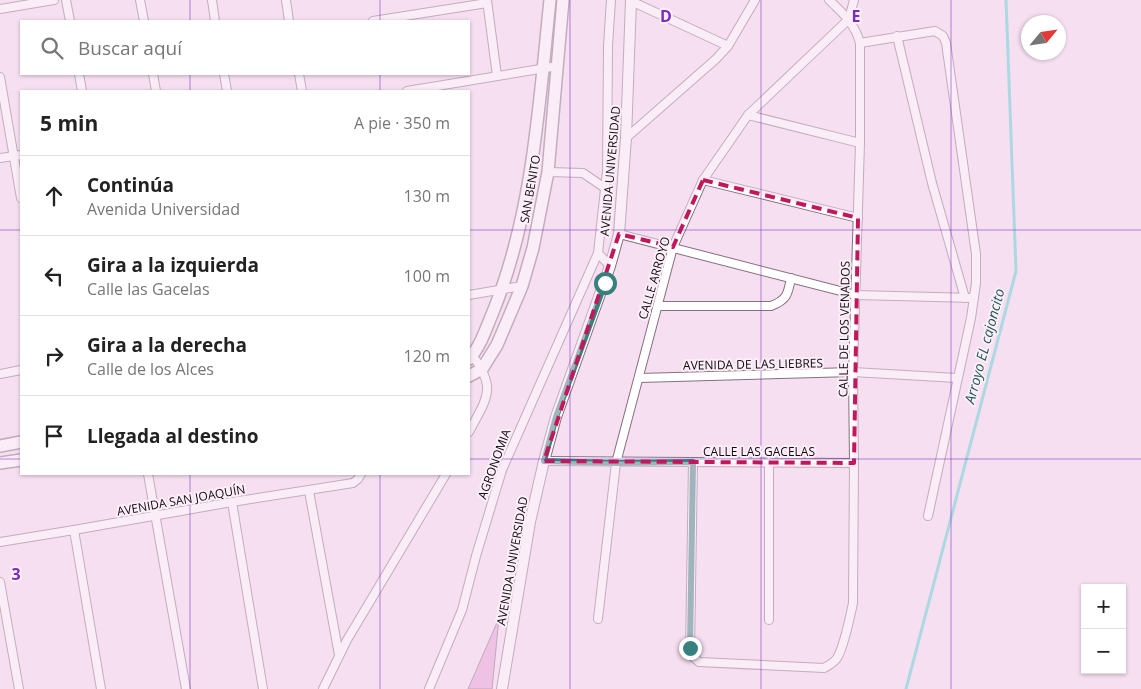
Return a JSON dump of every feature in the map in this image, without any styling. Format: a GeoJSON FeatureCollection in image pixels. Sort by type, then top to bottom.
{"type":"FeatureCollection","features":[{"type":"Feature","properties":{"kind":"main road","name":"SAN BENITO"},"geometry":{"type":"LineString","coordinates":[[470,357],[480,342],[502,289],[528,188],[550,0]]}},
{"type":"Feature","properties":{"kind":"main road","name":"SAN BENITO"},"geometry":{"type":"LineString","coordinates":[[477,372],[497,345],[522,286],[533,248],[548,172],[564,0]]}},
{"type":"Feature","properties":{"kind":"main road"},"geometry":{"type":"LineString","coordinates":[[0,446],[20,442]]}},
{"type":"Feature","properties":{"kind":"main road"},"geometry":{"type":"LineString","coordinates":[[0,463],[20,460]]}},
{"type":"Feature","properties":{"kind":"street"},"geometry":{"type":"LineString","coordinates":[[0,9],[54,0]]}},
{"type":"Feature","properties":{"kind":"street"},"geometry":{"type":"LineString","coordinates":[[66,0],[70,20]]}},
{"type":"Feature","properties":{"kind":"street"},"geometry":{"type":"LineString","coordinates":[[140,0],[144,20]]}},
{"type":"Feature","properties":{"kind":"street"},"geometry":{"type":"LineString","coordinates":[[212,0],[215,20]]}},
{"type":"Feature","properties":{"kind":"street"},"geometry":{"type":"LineString","coordinates":[[286,0],[290,20]]}},
{"type":"Feature","properties":{"kind":"street"},"geometry":{"type":"LineString","coordinates":[[610,0],[608,157],[598,254],[610,266]]}},
{"type":"Feature","properties":{"kind":"street"},"geometry":{"type":"LineString","coordinates":[[631,0],[728,46]]}},
{"type":"Feature","properties":{"kind":"street","name":"AVENIDA UNIVERSIDAD"},"geometry":{"type":"LineString","coordinates":[[502,689],[530,522],[544,461],[556,417],[610,266],[619,234],[626,138],[631,0]]}},
{"type":"Feature","properties":{"kind":"street"},"geometry":{"type":"LineString","coordinates":[[626,138],[716,59],[728,46],[755,0]]}},
{"type":"Feature","properties":{"kind":"street","name":"CALLE DE LOS VENADOS"},"geometry":{"type":"LineString","coordinates":[[693,462],[690,654],[699,662],[824,668],[832,664],[837,658],[850,620],[853,603],[853,372],[860,143],[860,42],[857,32],[849,19],[829,0]]}},
{"type":"Feature","properties":{"kind":"street"},"geometry":{"type":"LineString","coordinates":[[849,19],[854,0]]}},
{"type":"Feature","properties":{"kind":"street"},"geometry":{"type":"LineString","coordinates":[[379,20],[487,1],[498,76]]}},
{"type":"Feature","properties":{"kind":"street","name":"CALLE ARROYO"},"geometry":{"type":"LineString","coordinates":[[598,619],[616,463],[673,247],[703,180],[748,115],[849,19]]}},
{"type":"Feature","properties":{"kind":"street"},"geometry":{"type":"LineString","coordinates":[[860,42],[935,31],[943,36],[946,43],[976,254],[971,318],[928,516]]}},
{"type":"Feature","properties":{"kind":"street"},"geometry":{"type":"LineString","coordinates":[[897,36],[932,183],[965,298]]}},
{"type":"Feature","properties":{"kind":"street"},"geometry":{"type":"LineString","coordinates":[[420,90],[458,87],[498,76],[558,66]]}},
{"type":"Feature","properties":{"kind":"street"},"geometry":{"type":"LineString","coordinates":[[79,75],[82,90]]}},
{"type":"Feature","properties":{"kind":"street"},"geometry":{"type":"LineString","coordinates":[[153,75],[156,90]]}},
{"type":"Feature","properties":{"kind":"street"},"geometry":{"type":"LineString","coordinates":[[224,75],[227,90]]}},
{"type":"Feature","properties":{"kind":"street"},"geometry":{"type":"LineString","coordinates":[[298,75],[302,90]]}},
{"type":"Feature","properties":{"kind":"street"},"geometry":{"type":"LineString","coordinates":[[0,76],[18,156],[20,184]]}},
{"type":"Feature","properties":{"kind":"street"},"geometry":{"type":"LineString","coordinates":[[748,115],[860,143]]}},
{"type":"Feature","properties":{"kind":"street"},"geometry":{"type":"LineString","coordinates":[[0,158],[18,156]]}},
{"type":"Feature","properties":{"kind":"street"},"geometry":{"type":"LineString","coordinates":[[548,172],[583,173],[605,188]]}},
{"type":"Feature","properties":{"kind":"street"},"geometry":{"type":"LineString","coordinates":[[703,180],[858,218]]}},
{"type":"Feature","properties":{"kind":"street"},"geometry":{"type":"LineString","coordinates":[[619,234],[856,295],[974,298]]}},
{"type":"Feature","properties":{"kind":"street","name":"AGRONOMIA"},"geometry":{"type":"LineString","coordinates":[[429,689],[462,610],[502,470],[598,254]]}},
{"type":"Feature","properties":{"kind":"street"},"geometry":{"type":"LineString","coordinates":[[658,306],[771,306],[784,300],[791,278]]}},
{"type":"Feature","properties":{"kind":"street"},"geometry":{"type":"LineString","coordinates":[[470,295],[522,286]]}},
{"type":"Feature","properties":{"kind":"street"},"geometry":{"type":"LineString","coordinates":[[470,357],[477,372],[487,384],[487,398],[470,430]]}},
{"type":"Feature","properties":{"kind":"street"},"geometry":{"type":"LineString","coordinates":[[0,374],[20,370]]}},
{"type":"Feature","properties":{"kind":"street","name":"AVENIDA DE LAS LIEBRES"},"geometry":{"type":"LineString","coordinates":[[638,378],[853,372],[957,378]]}},
{"type":"Feature","properties":{"kind":"street","name":"CALLE LAS GACELAS"},"geometry":{"type":"LineString","coordinates":[[544,461],[616,463],[854,463]]}},
{"type":"Feature","properties":{"kind":"street"},"geometry":{"type":"LineString","coordinates":[[769,462],[769,620]]}},
{"type":"Feature","properties":{"kind":"street"},"geometry":{"type":"LineString","coordinates":[[148,475],[186,689]]}},
{"type":"Feature","properties":{"kind":"street","name":"AVENIDA SAN JOAQUÍN"},"geometry":{"type":"LineString","coordinates":[[0,542],[353,483],[360,475]]}},
{"type":"Feature","properties":{"kind":"street"},"geometry":{"type":"LineString","coordinates":[[322,689],[339,655],[445,475]]}},
{"type":"Feature","properties":{"kind":"street"},"geometry":{"type":"LineString","coordinates":[[309,491],[339,655]]}},
{"type":"Feature","properties":{"kind":"street"},"geometry":{"type":"LineString","coordinates":[[232,502],[263,689]]}},
{"type":"Feature","properties":{"kind":"street"},"geometry":{"type":"LineString","coordinates":[[74,530],[101,689]]}},
{"type":"Feature","properties":{"kind":"street"},"geometry":{"type":"LineString","coordinates":[[0,582],[19,689]]}},
{"type":"Feature","properties":{"kind":"highlighted area"},"geometry":{"type":"Polygon","coordinates":[[[703,180],[858,218],[854,463],[544,461],[619,234],[673,247],[703,180]]]}},
{"type":"Feature","properties":{"kind":"building"},"geometry":{"type":"Polygon","coordinates":[[[499,618],[492,689],[468,689],[499,618]]]}},
{"type":"Feature","properties":{"kind":"waterway","name":"Arroyo EL cajoncito"},"geometry":{"type":"LineString","coordinates":[[906,689],[1016,271],[1006,0]]}},
{"type":"Feature","properties":{"kind":"route"},"geometry":{"type":"LineString","coordinates":[[605,283],[556,417],[544,461],[616,463],[693,462],[690,648]]}}]}
